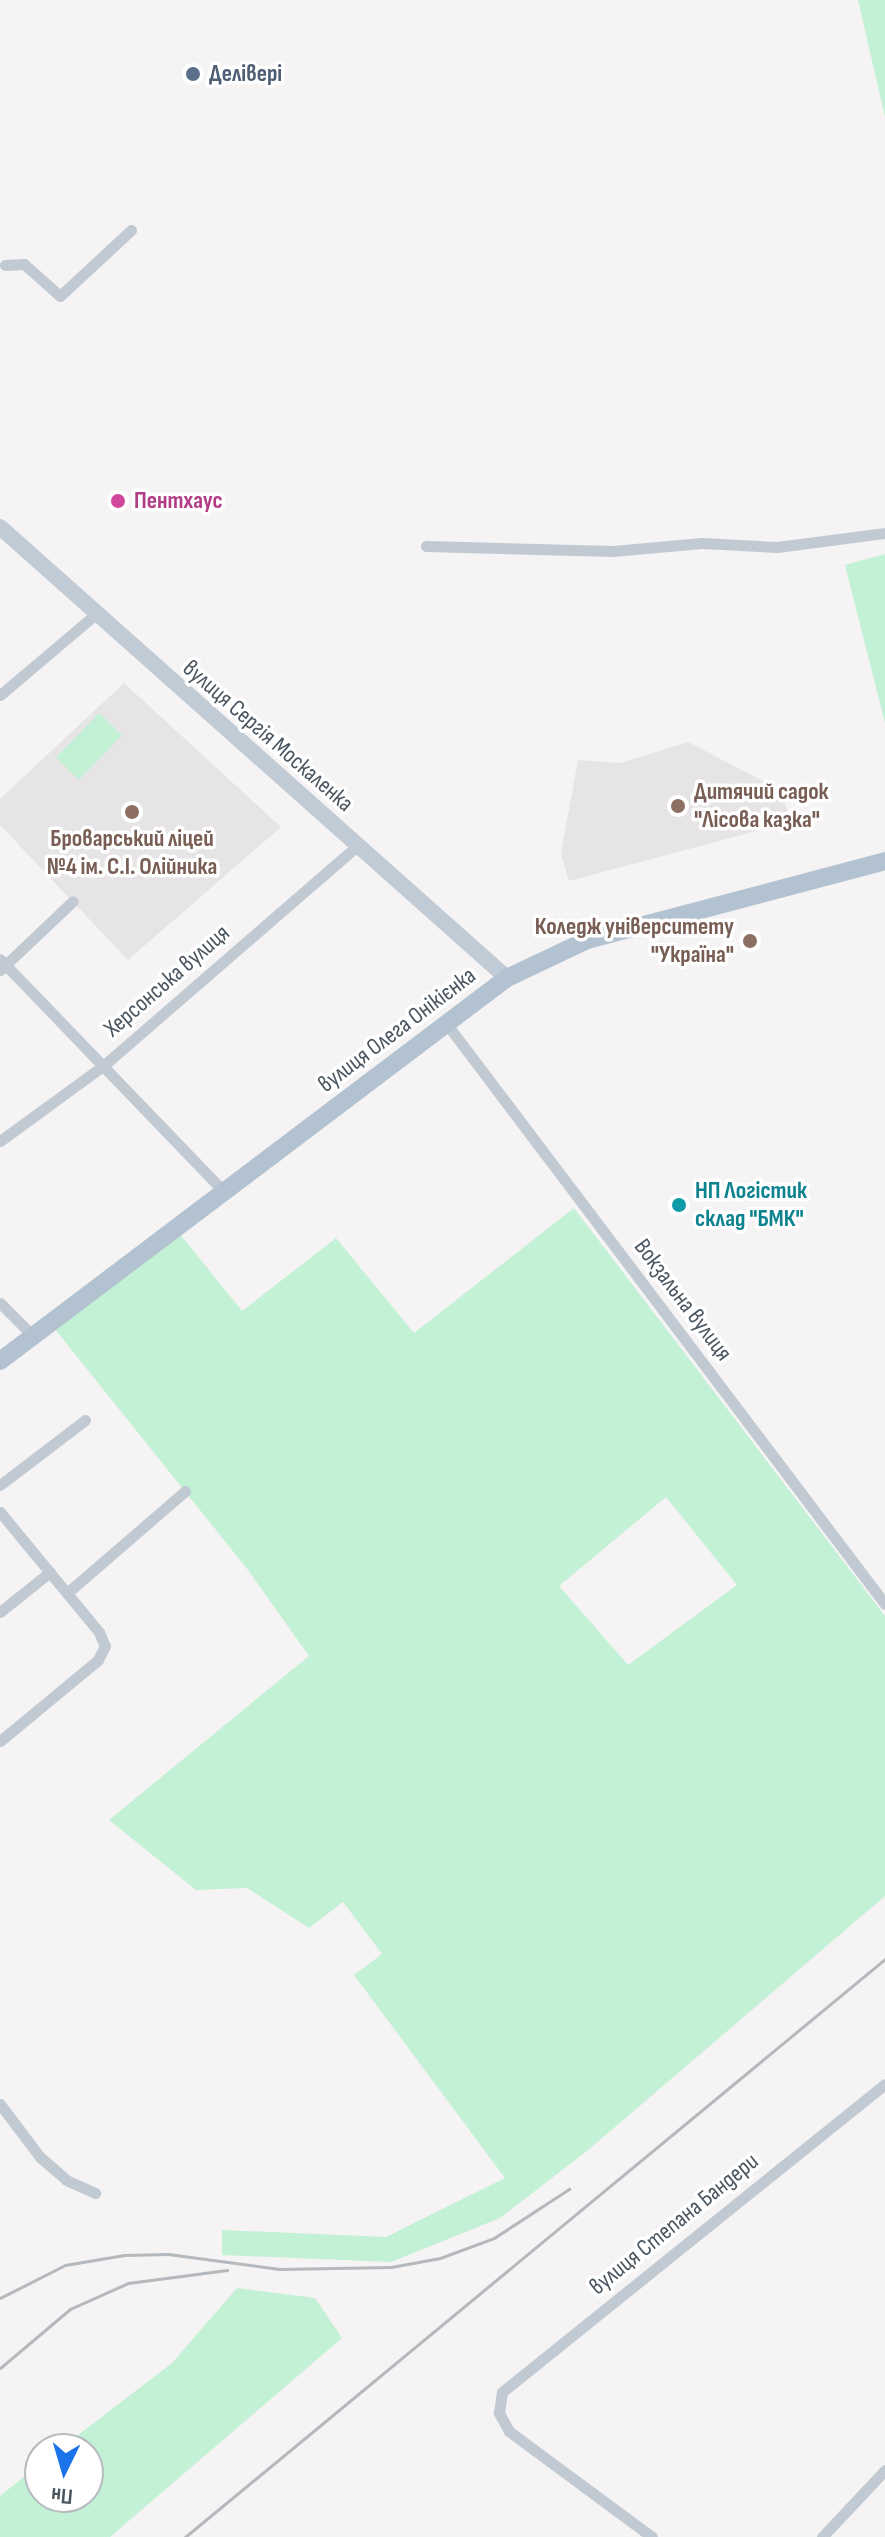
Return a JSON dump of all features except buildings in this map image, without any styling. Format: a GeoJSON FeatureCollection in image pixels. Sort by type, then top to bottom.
{"type":"FeatureCollection","features":[{"type":"Feature","properties":{"kind":"main road","name":"вулиця Сергія Москаленка"},"geometry":{"type":"LineString","coordinates":[[0,527],[507,978]]}},
{"type":"Feature","properties":{"kind":"main road","name":"вулиця Олега Онікієнка"},"geometry":{"type":"LineString","coordinates":[[0,1361],[507,978],[587,940],[885,861]]}},
{"type":"Feature","properties":{"kind":"street"},"geometry":{"type":"LineString","coordinates":[[2,264],[24,264],[60,296],[131,230]]}},
{"type":"Feature","properties":{"kind":"street"},"geometry":{"type":"LineString","coordinates":[[426,546],[613,551],[825,542],[885,533]]}},
{"type":"Feature","properties":{"kind":"street"},"geometry":{"type":"LineString","coordinates":[[0,695],[96,614]]}},
{"type":"Feature","properties":{"kind":"street","name":"Херсонська вулиця"},"geometry":{"type":"LineString","coordinates":[[0,1141],[103,1066],[357,846]]}},
{"type":"Feature","properties":{"kind":"street"},"geometry":{"type":"LineString","coordinates":[[73,901],[2,965],[223,1191]]}},
{"type":"Feature","properties":{"kind":"street","name":"Вокзальна вулиця"},"geometry":{"type":"LineString","coordinates":[[446,1023],[885,1604]]}},
{"type":"Feature","properties":{"kind":"street"},"geometry":{"type":"LineString","coordinates":[[0,1303],[33,1336]]}},
{"type":"Feature","properties":{"kind":"street"},"geometry":{"type":"LineString","coordinates":[[0,1485],[85,1420]]}},
{"type":"Feature","properties":{"kind":"street"},"geometry":{"type":"LineString","coordinates":[[67,1593],[185,1491]]}},
{"type":"Feature","properties":{"kind":"street"},"geometry":{"type":"LineString","coordinates":[[0,1512],[67,1593],[105,1646],[98,1660],[0,1741]]}},
{"type":"Feature","properties":{"kind":"street"},"geometry":{"type":"LineString","coordinates":[[0,1612],[50,1572]]}},
{"type":"Feature","properties":{"kind":"street","name":"вулиця Степана Бандери"},"geometry":{"type":"LineString","coordinates":[[652,2537],[513,2434],[502,2421],[498,2404],[508,2385],[885,2084]]}},
{"type":"Feature","properties":{"kind":"street"},"geometry":{"type":"LineString","coordinates":[[0,2104],[40,2157],[66,2180],[95,2193]]}},
{"type":"Feature","properties":{"kind":"street"},"geometry":{"type":"LineString","coordinates":[[822,2537],[885,2470]]}},
{"type":"Feature","properties":{"kind":"shaded area","name":"Броварський ліцей №4 ім. С.І. Олійника"},"geometry":{"type":"Polygon","coordinates":[[[124,683],[281,827],[128,960],[0,825],[0,799],[124,683]]]}},
{"type":"Feature","properties":{"kind":"shaded area","name":"Дитячий садок \"Лісова казка\""},"geometry":{"type":"Polygon","coordinates":[[[688,742],[782,791],[790,822],[569,881],[561,854],[578,760],[621,763],[688,742]]]}},
{"type":"Feature","properties":{"kind":"green space"},"geometry":{"type":"Polygon","coordinates":[[[858,0],[885,0],[885,117],[858,0]]]}},
{"type":"Feature","properties":{"kind":"green space"},"geometry":{"type":"Polygon","coordinates":[[[885,554],[885,723],[845,565],[885,554]]]}},
{"type":"Feature","properties":{"kind":"green space"},"geometry":{"type":"Polygon","coordinates":[[[99,713],[122,735],[79,780],[56,758],[99,713]]]}},
{"type":"Feature","properties":{"kind":"green space"},"geometry":{"type":"Polygon","coordinates":[[[574,1208],[885,1616],[885,1896],[587,2151],[500,2218],[391,2262],[222,2255],[222,2230],[386,2237],[505,2178],[354,1975],[382,1954],[343,1902],[309,1928],[247,1888],[196,1890],[109,1820],[309,1656],[248,1570],[50,1323],[175,1228],[242,1311],[336,1238],[414,1333],[574,1208]],[[666,1497],[559,1586],[628,1665],[737,1585],[666,1497]]]}},
{"type":"Feature","properties":{"kind":"green space"},"geometry":{"type":"Polygon","coordinates":[[[237,2288],[315,2298],[342,2338],[110,2537],[0,2537],[0,2496],[24,2477],[24,2513],[104,2513],[104,2433],[81,2433],[172,2363],[237,2288]]]}},
{"type":"Feature","properties":{"kind":"railway"},"geometry":{"type":"LineString","coordinates":[[185,2537],[885,1959]]}},
{"type":"Feature","properties":{"kind":"railway"},"geometry":{"type":"LineString","coordinates":[[0,2298],[65,2265],[124,2255],[168,2254],[279,2269],[391,2267],[440,2258],[494,2238],[569,2189]]}},
{"type":"Feature","properties":{"kind":"railway"},"geometry":{"type":"LineString","coordinates":[[0,2368],[70,2309],[128,2283],[227,2270]]}},
{"type":"Feature","properties":{"kind":"place","name":"Делівері"},"geometry":{"type":"Point","coordinates":[193,74]}},
{"type":"Feature","properties":{"kind":"place","name":"Пентхаус"},"geometry":{"type":"Point","coordinates":[118,501]}},
{"type":"Feature","properties":{"kind":"place","name":"Дитячий садок \"Лісова казка\""},"geometry":{"type":"Point","coordinates":[678,806]}},
{"type":"Feature","properties":{"kind":"place","name":"Броварський ліцей №4 ім. С.І. Олійника"},"geometry":{"type":"Point","coordinates":[132,812]}},
{"type":"Feature","properties":{"kind":"place","name":"Коледж університету \"Україна\""},"geometry":{"type":"Point","coordinates":[750,941]}},
{"type":"Feature","properties":{"kind":"place","name":"НП Логістик склад \"БМК\""},"geometry":{"type":"Point","coordinates":[679,1205]}}]}
